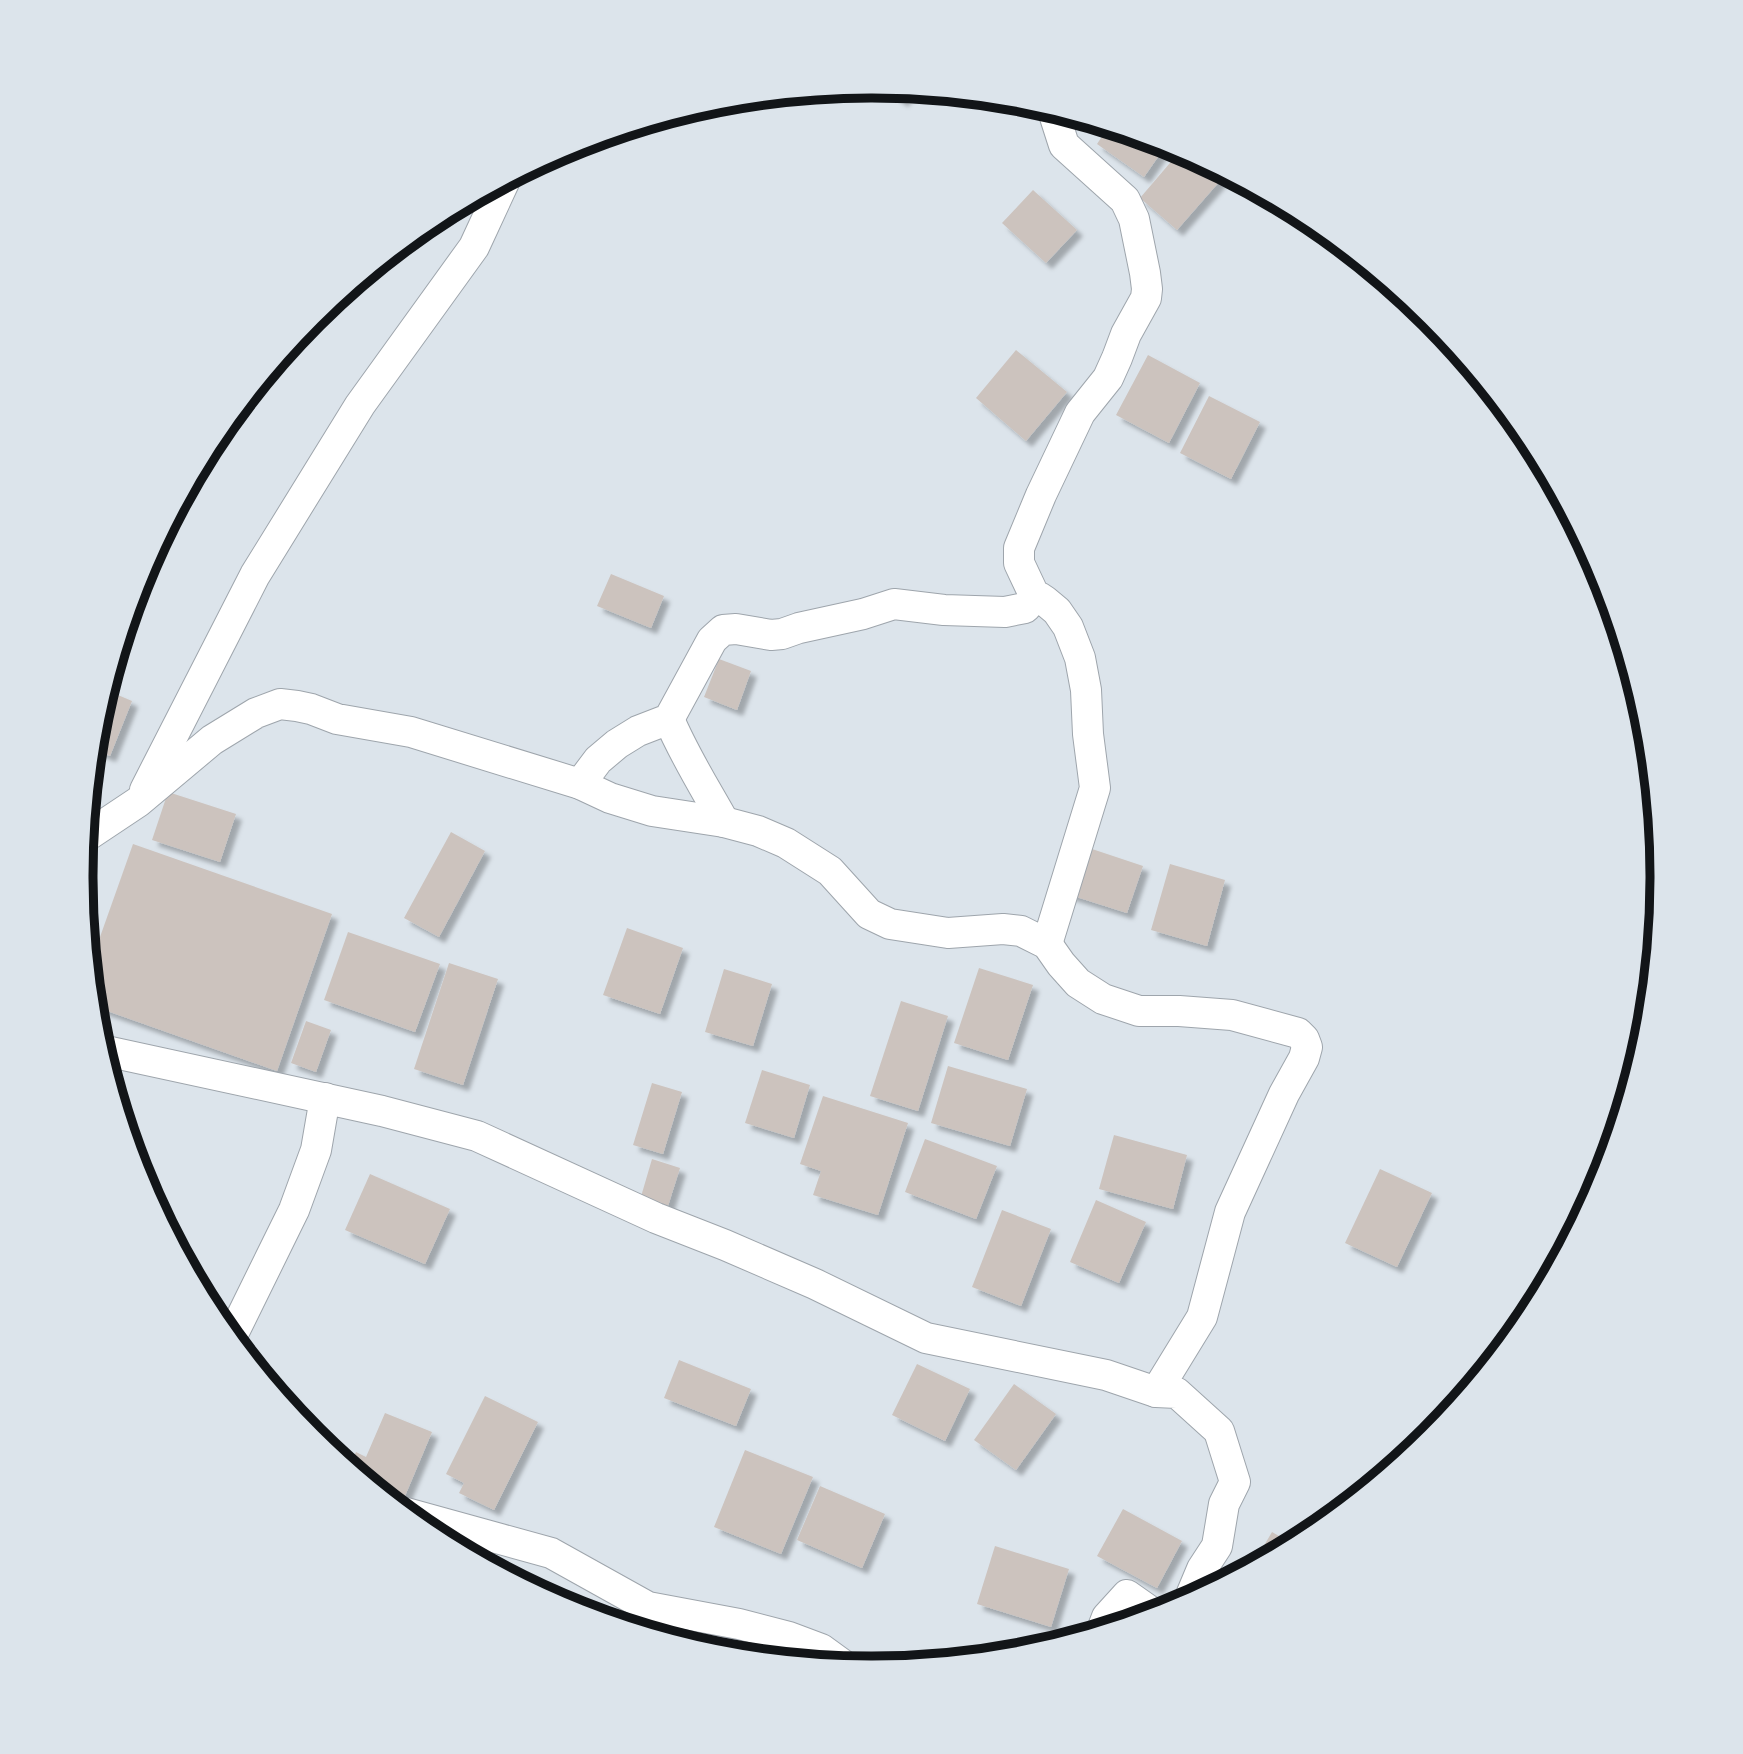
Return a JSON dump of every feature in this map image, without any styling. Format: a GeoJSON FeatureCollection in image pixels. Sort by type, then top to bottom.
{"type":"FeatureCollection","features":[{"type":"Feature","properties":{"kind":"street"},"geometry":{"type":"LineString","coordinates":[[1035,597],[1019,563],[1019,548],[1080,414],[1108,378],[1126,334],[1146,298],[1147,289],[1134,219],[1125,200],[1064,145],[1056,121]]}},
{"type":"Feature","properties":{"kind":"street"},"geometry":{"type":"LineString","coordinates":[[138,802],[255,575],[360,405],[474,247],[498,194]]}},
{"type":"Feature","properties":{"kind":"street"},"geometry":{"type":"LineString","coordinates":[[580,784],[597,760],[617,744],[669,719],[712,640],[723,630],[782,634],[894,604],[944,610],[1006,612],[1026,608],[1035,597]]}},
{"type":"Feature","properties":{"kind":"street"},"geometry":{"type":"LineString","coordinates":[[1035,597],[1039,597],[1057,611],[1068,627],[1080,658],[1086,690],[1095,788],[1047,944]]}},
{"type":"Feature","properties":{"kind":"street"},"geometry":{"type":"LineString","coordinates":[[94,831],[138,802],[212,740],[256,713],[280,704],[297,705],[337,719],[411,732],[580,784],[610,798],[652,811],[724,822],[767,835],[786,843],[830,871],[869,914],[890,924],[948,933],[1003,929],[1021,931],[1047,944],[1078,984],[1103,999],[1139,1011],[1231,1015],[1298,1033],[1307,1047],[1304,1058],[1284,1094],[1230,1212],[1202,1317],[1156,1392]]}},
{"type":"Feature","properties":{"kind":"street"},"geometry":{"type":"LineString","coordinates":[[669,719],[679,743],[724,822]]}},
{"type":"Feature","properties":{"kind":"street"},"geometry":{"type":"LineString","coordinates":[[113,1053],[325,1098],[477,1136],[656,1218],[815,1284],[926,1338],[1107,1375],[1156,1392],[1177,1393],[1219,1431],[1235,1482],[1224,1504],[1217,1546],[1196,1584]]}},
{"type":"Feature","properties":{"kind":"street"},"geometry":{"type":"LineString","coordinates":[[236,1327],[294,1210],[316,1150],[325,1098]]}},
{"type":"Feature","properties":{"kind":"street"},"geometry":{"type":"LineString","coordinates":[[432,1520],[551,1553],[648,1607],[738,1624],[789,1637],[828,1654]]}},
{"type":"Feature","properties":{"kind":"street"},"geometry":{"type":"LineString","coordinates":[[1106,1619],[1127,1595],[1143,1606]]}},
{"type":"Feature","properties":{"kind":"building"},"geometry":{"type":"Polygon","coordinates":[[[1103,134],[1160,154],[1144,177],[1097,144],[1103,134]]]}},
{"type":"Feature","properties":{"kind":"building"},"geometry":{"type":"Polygon","coordinates":[[[1173,159],[1220,181],[1177,230],[1140,198],[1173,159]]]}},
{"type":"Feature","properties":{"kind":"building"},"geometry":{"type":"Polygon","coordinates":[[[1033,190],[1077,230],[1046,263],[1002,223],[1033,190]]]}},
{"type":"Feature","properties":{"kind":"building"},"geometry":{"type":"Polygon","coordinates":[[[1016,350],[1067,392],[1026,441],[976,398],[1016,350]]]}},
{"type":"Feature","properties":{"kind":"building"},"geometry":{"type":"Polygon","coordinates":[[[1148,355],[1200,383],[1169,443],[1116,415],[1148,355]]]}},
{"type":"Feature","properties":{"kind":"building"},"geometry":{"type":"Polygon","coordinates":[[[1209,396],[1260,422],[1231,479],[1180,453],[1209,396]]]}},
{"type":"Feature","properties":{"kind":"building"},"geometry":{"type":"Polygon","coordinates":[[[611,574],[664,596],[651,628],[597,606],[611,574]]]}},
{"type":"Feature","properties":{"kind":"building"},"geometry":{"type":"Polygon","coordinates":[[[719,659],[751,671],[737,710],[704,697],[719,659]]]}},
{"type":"Feature","properties":{"kind":"building"},"geometry":{"type":"Polygon","coordinates":[[[115,694],[132,701],[110,756],[103,753],[115,694]]]}},
{"type":"Feature","properties":{"kind":"building"},"geometry":{"type":"Polygon","coordinates":[[[168,792],[236,814],[220,862],[152,840],[168,792]]]}},
{"type":"Feature","properties":{"kind":"building"},"geometry":{"type":"Polygon","coordinates":[[[451,832],[485,851],[439,937],[404,918],[451,832]]]}},
{"type":"Feature","properties":{"kind":"building"},"geometry":{"type":"Polygon","coordinates":[[[133,844],[332,914],[277,1071],[105,1010],[96,948],[133,844]]]}},
{"type":"Feature","properties":{"kind":"building"},"geometry":{"type":"Polygon","coordinates":[[[1083,846],[1143,866],[1127,913],[1067,894],[1083,846]]]}},
{"type":"Feature","properties":{"kind":"building"},"geometry":{"type":"Polygon","coordinates":[[[1170,864],[1225,880],[1207,946],[1151,930],[1170,864]]]}},
{"type":"Feature","properties":{"kind":"building"},"geometry":{"type":"Polygon","coordinates":[[[627,928],[683,948],[660,1014],[603,995],[627,928]]]}},
{"type":"Feature","properties":{"kind":"building"},"geometry":{"type":"Polygon","coordinates":[[[348,932],[440,964],[415,1032],[324,1000],[348,932]]]}},
{"type":"Feature","properties":{"kind":"building"},"geometry":{"type":"Polygon","coordinates":[[[449,963],[498,979],[463,1085],[414,1069],[449,963]]]}},
{"type":"Feature","properties":{"kind":"building"},"geometry":{"type":"Polygon","coordinates":[[[979,968],[1033,985],[1008,1060],[954,1043],[979,968]]]}},
{"type":"Feature","properties":{"kind":"building"},"geometry":{"type":"Polygon","coordinates":[[[724,969],[772,984],[753,1046],[705,1032],[724,969]]]}},
{"type":"Feature","properties":{"kind":"building"},"geometry":{"type":"Polygon","coordinates":[[[901,1001],[948,1016],[918,1111],[870,1096],[901,1001]]]}},
{"type":"Feature","properties":{"kind":"building"},"geometry":{"type":"Polygon","coordinates":[[[306,1021],[331,1030],[316,1072],[291,1063],[306,1021]]]}},
{"type":"Feature","properties":{"kind":"building"},"geometry":{"type":"Polygon","coordinates":[[[948,1066],[1027,1089],[1010,1146],[931,1123],[948,1066]]]}},
{"type":"Feature","properties":{"kind":"building"},"geometry":{"type":"Polygon","coordinates":[[[762,1070],[810,1085],[794,1138],[745,1123],[762,1070]]]}},
{"type":"Feature","properties":{"kind":"building"},"geometry":{"type":"Polygon","coordinates":[[[652,1083],[682,1092],[663,1154],[633,1145],[652,1083]]]}},
{"type":"Feature","properties":{"kind":"building"},"geometry":{"type":"Polygon","coordinates":[[[823,1096],[908,1123],[878,1215],[813,1195],[821,1171],[800,1164],[823,1096]]]}},
{"type":"Feature","properties":{"kind":"building"},"geometry":{"type":"Polygon","coordinates":[[[1114,1135],[1187,1155],[1173,1209],[1099,1189],[1114,1135]]]}},
{"type":"Feature","properties":{"kind":"building"},"geometry":{"type":"Polygon","coordinates":[[[925,1139],[997,1166],[976,1219],[905,1192],[925,1139]]]}},
{"type":"Feature","properties":{"kind":"building"},"geometry":{"type":"Polygon","coordinates":[[[652,1159],[680,1168],[667,1209],[640,1200],[652,1159]]]}},
{"type":"Feature","properties":{"kind":"building"},"geometry":{"type":"Polygon","coordinates":[[[1380,1169],[1432,1193],[1397,1267],[1345,1243],[1380,1169]]]}},
{"type":"Feature","properties":{"kind":"building"},"geometry":{"type":"Polygon","coordinates":[[[370,1174],[450,1209],[425,1264],[345,1230],[370,1174]]]}},
{"type":"Feature","properties":{"kind":"building"},"geometry":{"type":"Polygon","coordinates":[[[1096,1200],[1146,1222],[1119,1283],[1070,1262],[1096,1200]]]}},
{"type":"Feature","properties":{"kind":"building"},"geometry":{"type":"Polygon","coordinates":[[[1002,1210],[1051,1229],[1021,1306],[972,1287],[1002,1210]]]}},
{"type":"Feature","properties":{"kind":"building"},"geometry":{"type":"Polygon","coordinates":[[[679,1360],[751,1389],[736,1426],[664,1398],[679,1360]]]}},
{"type":"Feature","properties":{"kind":"building"},"geometry":{"type":"Polygon","coordinates":[[[917,1364],[970,1389],[945,1441],[892,1415],[917,1364]]]}},
{"type":"Feature","properties":{"kind":"building"},"geometry":{"type":"Polygon","coordinates":[[[1014,1384],[1056,1414],[1016,1470],[974,1440],[1014,1384]]]}},
{"type":"Feature","properties":{"kind":"building"},"geometry":{"type":"Polygon","coordinates":[[[485,1396],[538,1422],[494,1510],[459,1493],[464,1483],[446,1474],[485,1396]]]}},
{"type":"Feature","properties":{"kind":"building"},"geometry":{"type":"Polygon","coordinates":[[[385,1413],[432,1432],[403,1500],[353,1458],[356,1452],[366,1457],[385,1413]]]}},
{"type":"Feature","properties":{"kind":"building"},"geometry":{"type":"Polygon","coordinates":[[[745,1450],[813,1477],[781,1554],[714,1527],[745,1450]]]}},
{"type":"Feature","properties":{"kind":"building"},"geometry":{"type":"Polygon","coordinates":[[[820,1486],[885,1514],[862,1568],[797,1540],[820,1486]]]}},
{"type":"Feature","properties":{"kind":"building"},"geometry":{"type":"Polygon","coordinates":[[[1123,1509],[1182,1541],[1157,1588],[1097,1556],[1123,1509]]]}},
{"type":"Feature","properties":{"kind":"building"},"geometry":{"type":"Polygon","coordinates":[[[1272,1532],[1282,1538],[1261,1551],[1272,1532]]]}},
{"type":"Feature","properties":{"kind":"building"},"geometry":{"type":"Polygon","coordinates":[[[995,1546],[1069,1569],[1051,1627],[977,1604],[995,1546]]]}}]}
